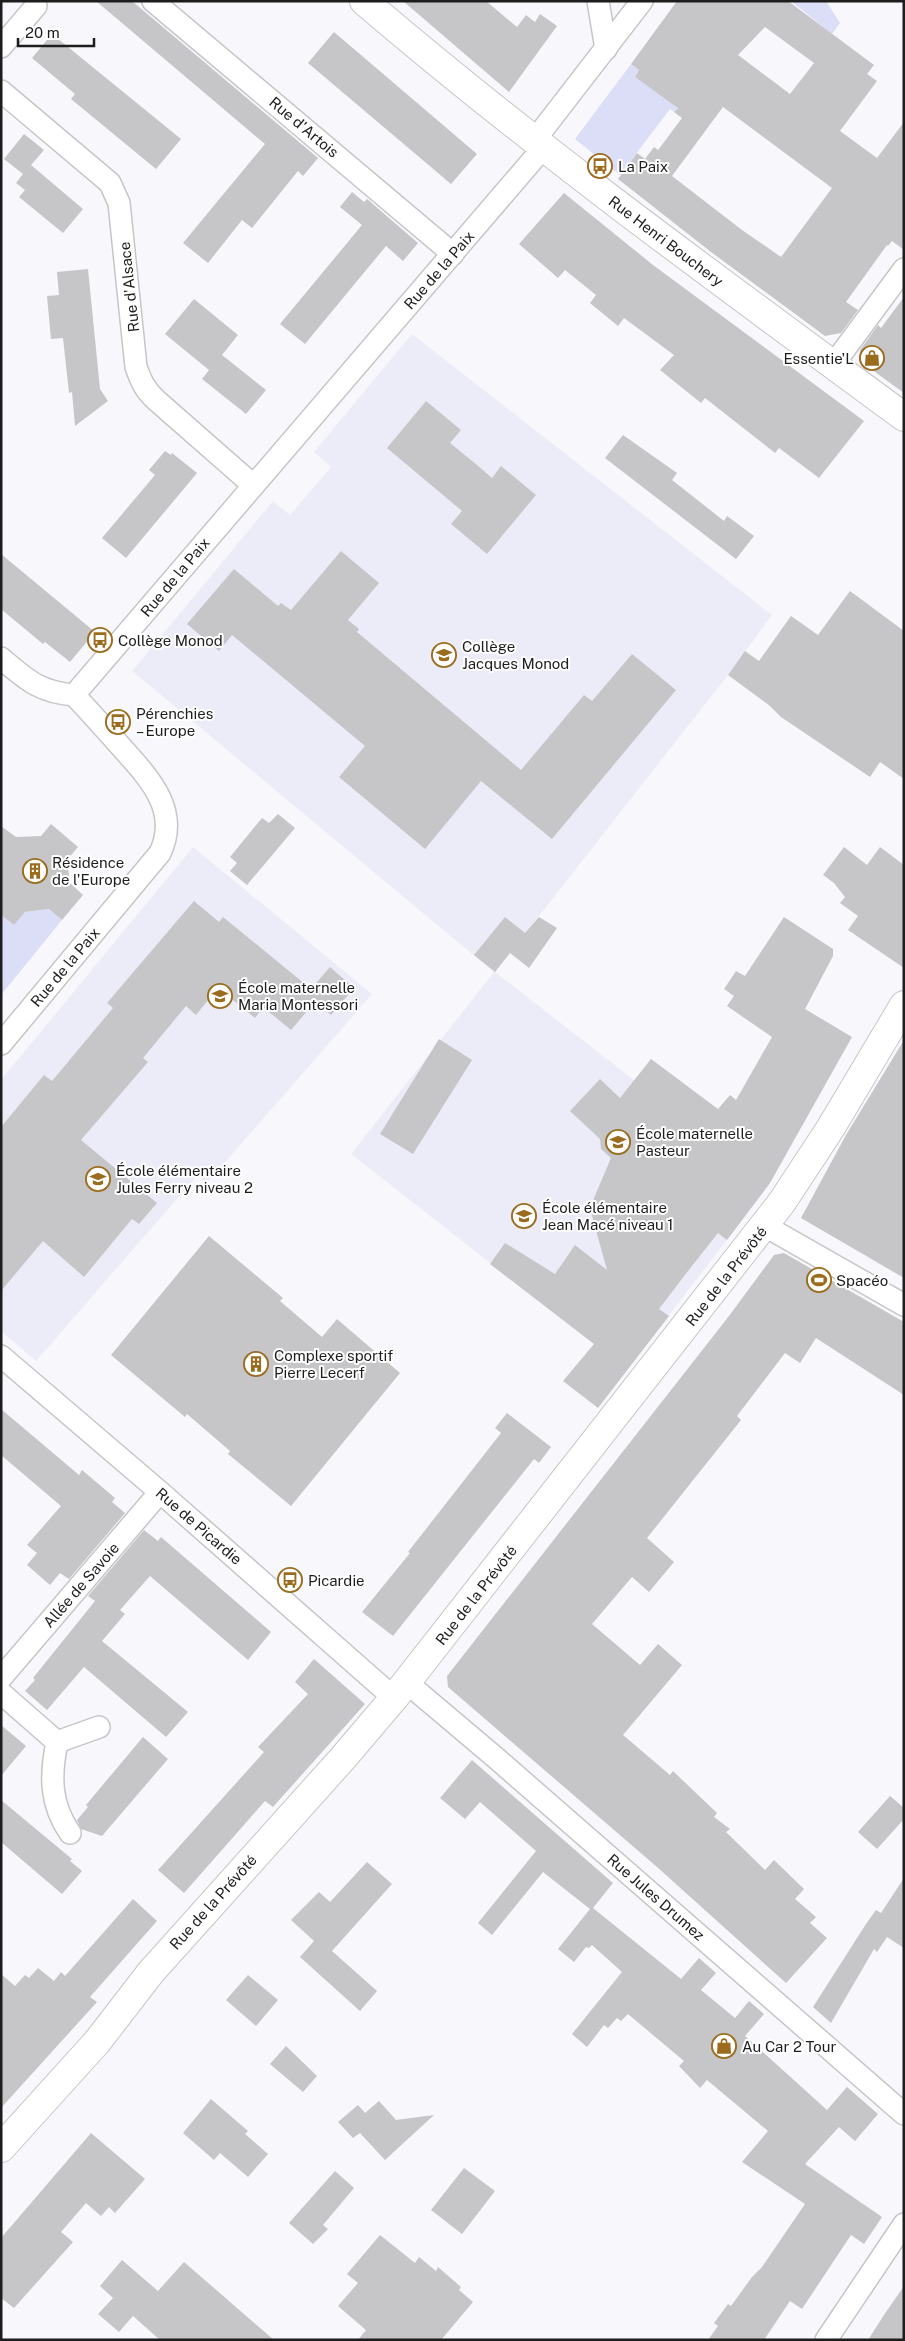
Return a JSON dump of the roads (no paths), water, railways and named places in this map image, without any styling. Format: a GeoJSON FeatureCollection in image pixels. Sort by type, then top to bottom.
{"type":"FeatureCollection","features":[{"type":"Feature","properties":{"kind":"street","name":"Rue d'Artois"},"geometry":{"type":"LineString","coordinates":[[153,1],[454,254]]}},
{"type":"Feature","properties":{"kind":"street","name":"Rue Henri Bouchery"},"geometry":{"type":"LineString","coordinates":[[364,1],[468,89],[539,145],[706,272],[904,417]]}},
{"type":"Feature","properties":{"kind":"street"},"geometry":{"type":"LineString","coordinates":[[598,1],[606,49]]}},
{"type":"Feature","properties":{"kind":"street","name":"Rue de la Paix"},"geometry":{"type":"LineString","coordinates":[[1,1044],[160,853],[165,839],[164,807],[151,780],[74,695],[454,254],[539,145],[642,1]]}},
{"type":"Feature","properties":{"kind":"street"},"geometry":{"type":"LineString","coordinates":[[1,47],[36,6]]}},
{"type":"Feature","properties":{"kind":"street","name":"Rue d'Alsace"},"geometry":{"type":"LineString","coordinates":[[1,91],[110,183],[119,203],[136,367],[146,391],[253,485]]}},
{"type":"Feature","properties":{"kind":"street"},"geometry":{"type":"LineString","coordinates":[[833,365],[904,269]]}},
{"type":"Feature","properties":{"kind":"street"},"geometry":{"type":"LineString","coordinates":[[1,658],[39,688],[56,693],[74,695]]}},
{"type":"Feature","properties":{"kind":"street","name":"Rue de la Prévôté"},"geometry":{"type":"LineString","coordinates":[[1,2148],[97,2042],[151,1972],[330,1772],[400,1690],[765,1226],[806,1167],[904,1005]]}},
{"type":"Feature","properties":{"kind":"street"},"geometry":{"type":"LineString","coordinates":[[765,1226],[904,1305]]}},
{"type":"Feature","properties":{"kind":"street","name":"Rue de Picardie"},"geometry":{"type":"LineString","coordinates":[[1,1356],[160,1492],[400,1690]]}},
{"type":"Feature","properties":{"kind":"street","name":"Allée de Savoie"},"geometry":{"type":"LineString","coordinates":[[1,1678],[160,1492]]}},
{"type":"Feature","properties":{"kind":"street","name":"Rue Jules Drumez"},"geometry":{"type":"LineString","coordinates":[[400,1690],[496,1758],[904,2114]]}},
{"type":"Feature","properties":{"kind":"street"},"geometry":{"type":"LineString","coordinates":[[1,1693],[57,1742]]}},
{"type":"Feature","properties":{"kind":"street"},"geometry":{"type":"LineString","coordinates":[[57,1742],[99,1727]]}},
{"type":"Feature","properties":{"kind":"street"},"geometry":{"type":"LineString","coordinates":[[57,1742],[52,1770],[54,1799],[59,1816],[70,1833]]}},
{"type":"Feature","properties":{"kind":"street"},"geometry":{"type":"LineString","coordinates":[[826,2340],[904,2224]]}},
{"type":"Feature","properties":{"kind":"place","name":"La Paix"},"geometry":{"type":"Point","coordinates":[600,166]}},
{"type":"Feature","properties":{"kind":"place","name":"Essentie'L"},"geometry":{"type":"Point","coordinates":[872,358]}},
{"type":"Feature","properties":{"kind":"place","name":"Collège Monod"},"geometry":{"type":"Point","coordinates":[100,640]}},
{"type":"Feature","properties":{"kind":"place","name":"Collège Jacques Monod"},"geometry":{"type":"Point","coordinates":[444,655]}},
{"type":"Feature","properties":{"kind":"place","name":"Pérenchies – Europe"},"geometry":{"type":"Point","coordinates":[118,722]}},
{"type":"Feature","properties":{"kind":"place","name":"Résidence de l'Europe"},"geometry":{"type":"Point","coordinates":[35,871]}},
{"type":"Feature","properties":{"kind":"place","name":"École maternelle Maria Montessori"},"geometry":{"type":"Point","coordinates":[220,996]}},
{"type":"Feature","properties":{"kind":"place","name":"École maternelle Pasteur"},"geometry":{"type":"Point","coordinates":[618,1142]}},
{"type":"Feature","properties":{"kind":"place","name":"École élémentaire Jules Ferry niveau 2"},"geometry":{"type":"Point","coordinates":[98,1179]}},
{"type":"Feature","properties":{"kind":"place","name":"École élémentaire Jean Macé niveau 1"},"geometry":{"type":"Point","coordinates":[524,1216]}},
{"type":"Feature","properties":{"kind":"place","name":"Spacéo"},"geometry":{"type":"Point","coordinates":[819,1280]}},
{"type":"Feature","properties":{"kind":"place","name":"Complexe sportif Pierre Lecerf"},"geometry":{"type":"Point","coordinates":[256,1364]}},
{"type":"Feature","properties":{"kind":"place","name":"Picardie"},"geometry":{"type":"Point","coordinates":[290,1580]}},
{"type":"Feature","properties":{"kind":"place","name":"Au Car 2 Tour"},"geometry":{"type":"Point","coordinates":[724,2046]}}]}
